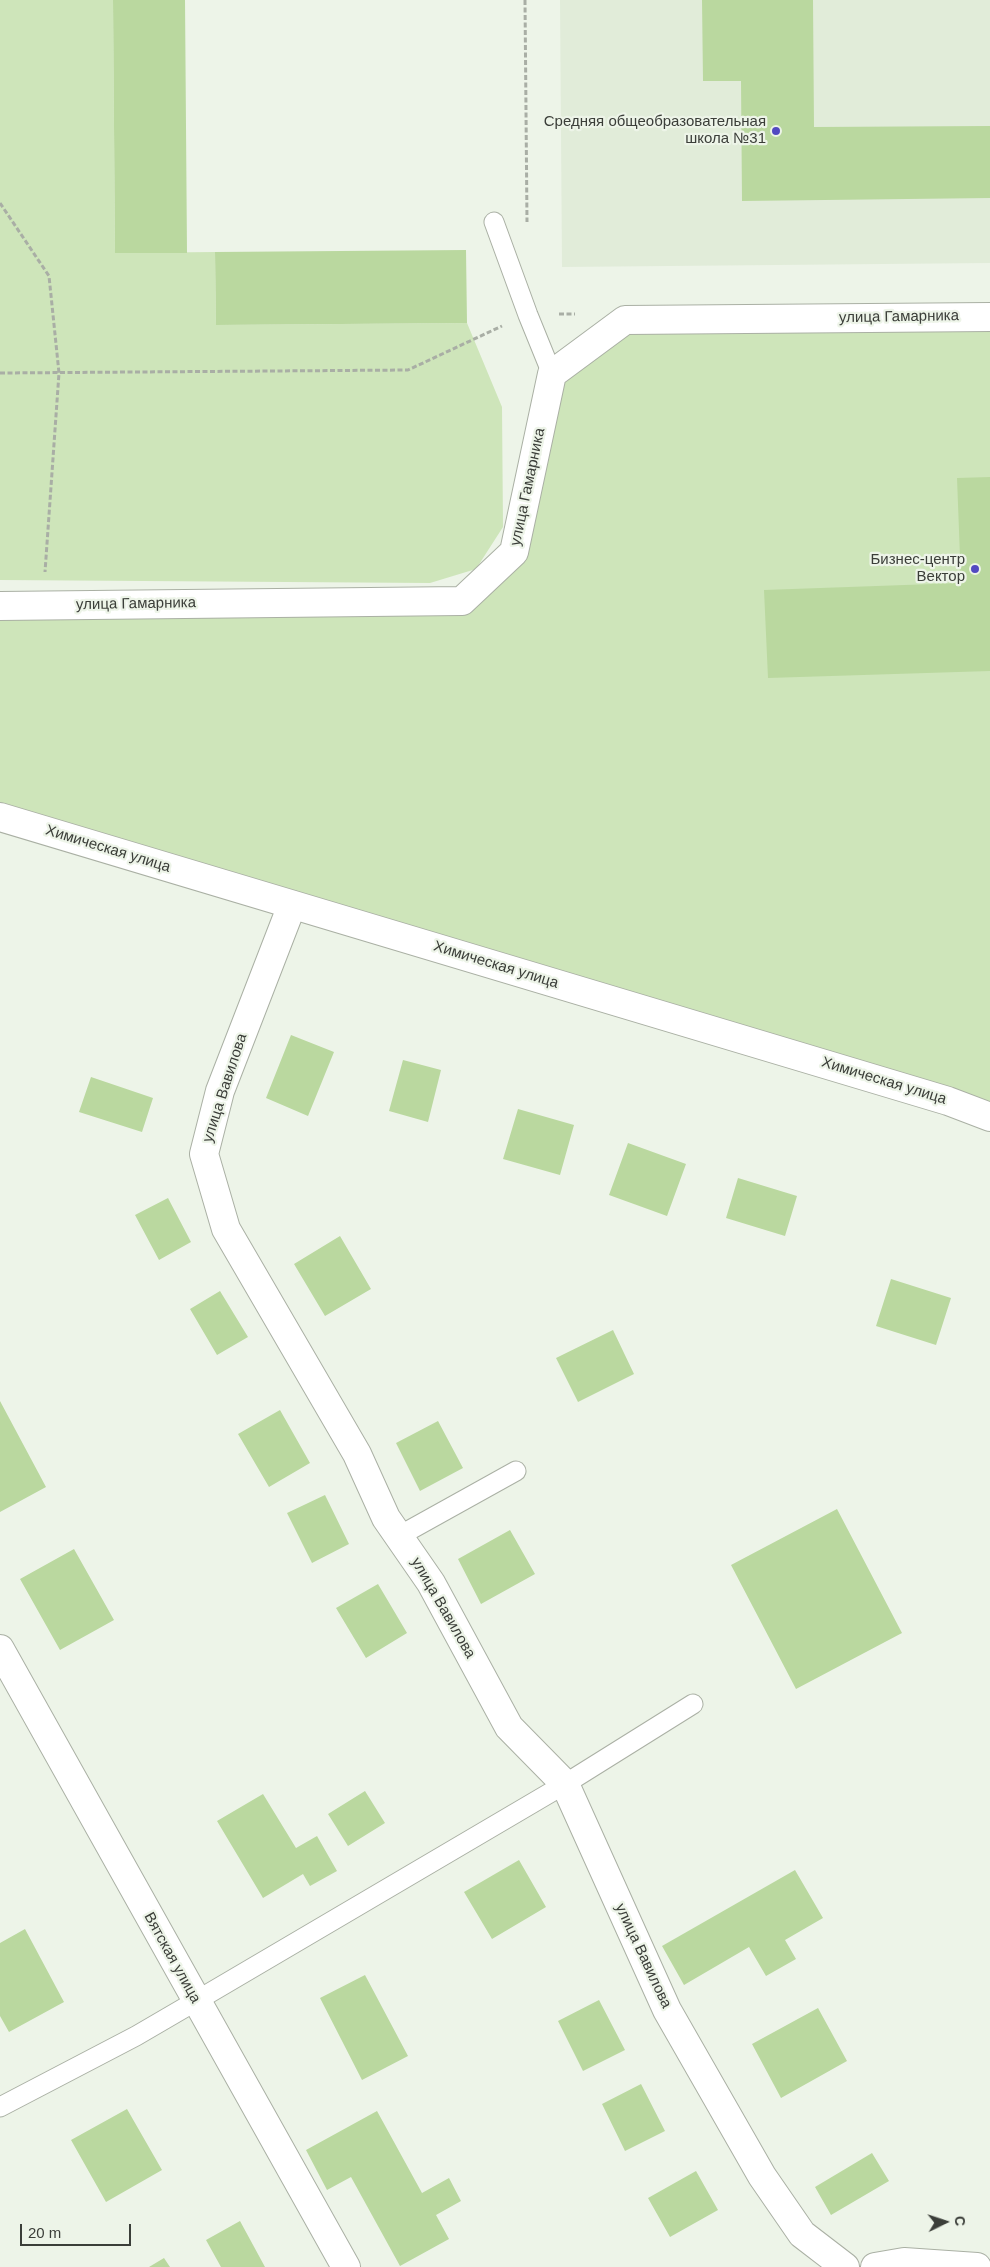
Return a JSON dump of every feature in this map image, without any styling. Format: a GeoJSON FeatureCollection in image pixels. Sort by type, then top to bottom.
{"type":"FeatureCollection","features":[{"type":"Feature","properties":{"kind":"street","name":"улица Гамарника"},"geometry":{"type":"LineString","coordinates":[[0,606],[462,601],[514,552],[552,374],[625,320],[990,316]]}},
{"type":"Feature","properties":{"kind":"street","name":"Химическая улица"},"geometry":{"type":"LineString","coordinates":[[0,817],[948,1101],[990,1117]]}},
{"type":"Feature","properties":{"kind":"street","name":"улица Вавилова"},"geometry":{"type":"LineString","coordinates":[[292,905],[220,1091],[204,1154],[226,1229],[357,1454],[386,1518],[431,1583],[509,1727],[565,1784],[667,2010],[762,2176],[802,2234],[846,2267]]}},
{"type":"Feature","properties":{"kind":"street","name":"Вятская улица"},"geometry":{"type":"LineString","coordinates":[[0,1649],[346,2267]]}},
{"type":"Feature","properties":{"kind":"street"},"geometry":{"type":"LineString","coordinates":[[875,2267],[904,2262],[977,2267]]}},
{"type":"Feature","properties":{"kind":"lane"},"geometry":{"type":"LineString","coordinates":[[494,222],[552,374]]}},
{"type":"Feature","properties":{"kind":"lane"},"geometry":{"type":"LineString","coordinates":[[399,1536],[516,1471]]}},
{"type":"Feature","properties":{"kind":"lane"},"geometry":{"type":"LineString","coordinates":[[0,2107],[136,2036],[565,1784],[693,1704]]}},
{"type":"Feature","properties":{"kind":"path"},"geometry":{"type":"LineString","coordinates":[[525,0],[527,226]]}},
{"type":"Feature","properties":{"kind":"path"},"geometry":{"type":"LineString","coordinates":[[0,203],[50,276],[59,373],[43,605]]}},
{"type":"Feature","properties":{"kind":"path"},"geometry":{"type":"LineString","coordinates":[[0,374],[408,370],[528,315]]}},
{"type":"Feature","properties":{"kind":"shaded area","name":"Средняя общеобразовательная школа №31"},"geometry":{"type":"Polygon","coordinates":[[[560,0],[990,0],[990,263],[562,267],[560,0]]]}},
{"type":"Feature","properties":{"kind":"green space"},"geometry":{"type":"Polygon","coordinates":[[[0,0],[113,0],[115,253],[215,252],[216,325],[467,323],[502,407],[503,527],[476,569],[430,583],[0,580],[0,0]]]}},
{"type":"Feature","properties":{"kind":"green space"},"geometry":{"type":"Polygon","coordinates":[[[990,317],[990,1117],[0,817],[0,606],[462,601],[514,552],[552,374],[625,320],[990,317]]]}},
{"type":"Feature","properties":{"kind":"building"},"geometry":{"type":"Polygon","coordinates":[[[113,0],[185,0],[187,253],[115,253],[113,0]]]}},
{"type":"Feature","properties":{"kind":"building"},"geometry":{"type":"Polygon","coordinates":[[[702,0],[813,0],[814,127],[990,126],[990,198],[742,201],[741,81],[703,81],[702,0]]]}},
{"type":"Feature","properties":{"kind":"building"},"geometry":{"type":"Polygon","coordinates":[[[466,250],[467,323],[216,325],[215,252],[466,250]]]}},
{"type":"Feature","properties":{"kind":"building","name":"Бизнес-центр Вектор"},"geometry":{"type":"Polygon","coordinates":[[[990,477],[990,671],[768,678],[764,590],[961,583],[957,478],[990,477]]]}},
{"type":"Feature","properties":{"kind":"building"},"geometry":{"type":"Polygon","coordinates":[[[291,1035],[334,1052],[308,1116],[266,1098],[291,1035]]]}},
{"type":"Feature","properties":{"kind":"building"},"geometry":{"type":"Polygon","coordinates":[[[403,1060],[441,1070],[428,1122],[389,1111],[403,1060]]]}},
{"type":"Feature","properties":{"kind":"building"},"geometry":{"type":"Polygon","coordinates":[[[91,1077],[153,1098],[142,1132],[79,1112],[91,1077]]]}},
{"type":"Feature","properties":{"kind":"building"},"geometry":{"type":"Polygon","coordinates":[[[518,1109],[574,1125],[560,1175],[503,1159],[518,1109]]]}},
{"type":"Feature","properties":{"kind":"building"},"geometry":{"type":"Polygon","coordinates":[[[628,1143],[686,1164],[667,1216],[609,1195],[628,1143]]]}},
{"type":"Feature","properties":{"kind":"building"},"geometry":{"type":"Polygon","coordinates":[[[738,1178],[797,1196],[785,1236],[726,1218],[738,1178]]]}},
{"type":"Feature","properties":{"kind":"building"},"geometry":{"type":"Polygon","coordinates":[[[168,1198],[191,1242],[159,1260],[135,1215],[168,1198]]]}},
{"type":"Feature","properties":{"kind":"building"},"geometry":{"type":"Polygon","coordinates":[[[340,1236],[371,1289],[325,1316],[294,1264],[340,1236]]]}},
{"type":"Feature","properties":{"kind":"building"},"geometry":{"type":"Polygon","coordinates":[[[891,1279],[951,1298],[936,1345],[876,1326],[891,1279]]]}},
{"type":"Feature","properties":{"kind":"building"},"geometry":{"type":"Polygon","coordinates":[[[220,1291],[248,1337],[217,1355],[190,1309],[220,1291]]]}},
{"type":"Feature","properties":{"kind":"building"},"geometry":{"type":"Polygon","coordinates":[[[613,1330],[634,1374],[578,1402],[556,1358],[613,1330]]]}},
{"type":"Feature","properties":{"kind":"building"},"geometry":{"type":"Polygon","coordinates":[[[0,1401],[46,1487],[0,1512],[0,1401]]]}},
{"type":"Feature","properties":{"kind":"building"},"geometry":{"type":"Polygon","coordinates":[[[280,1410],[310,1463],[269,1487],[238,1434],[280,1410]]]}},
{"type":"Feature","properties":{"kind":"building"},"geometry":{"type":"Polygon","coordinates":[[[438,1421],[463,1468],[420,1491],[396,1443],[438,1421]]]}},
{"type":"Feature","properties":{"kind":"building"},"geometry":{"type":"Polygon","coordinates":[[[325,1495],[349,1544],[312,1563],[287,1513],[325,1495]]]}},
{"type":"Feature","properties":{"kind":"building"},"geometry":{"type":"Polygon","coordinates":[[[837,1509],[902,1633],[796,1689],[731,1565],[837,1509]]]}},
{"type":"Feature","properties":{"kind":"building"},"geometry":{"type":"Polygon","coordinates":[[[510,1530],[535,1574],[481,1604],[458,1559],[510,1530]]]}},
{"type":"Feature","properties":{"kind":"building"},"geometry":{"type":"Polygon","coordinates":[[[74,1549],[114,1620],[60,1650],[20,1579],[74,1549]]]}},
{"type":"Feature","properties":{"kind":"building"},"geometry":{"type":"Polygon","coordinates":[[[378,1584],[407,1633],[366,1658],[336,1608],[378,1584]]]}},
{"type":"Feature","properties":{"kind":"building"},"geometry":{"type":"Polygon","coordinates":[[[365,1791],[385,1823],[348,1846],[328,1814],[365,1791]]]}},
{"type":"Feature","properties":{"kind":"building"},"geometry":{"type":"Polygon","coordinates":[[[263,1794],[296,1848],[317,1836],[337,1871],[310,1886],[303,1874],[263,1898],[217,1821],[263,1794]]]}},
{"type":"Feature","properties":{"kind":"building"},"geometry":{"type":"Polygon","coordinates":[[[519,1860],[546,1907],[492,1939],[464,1892],[519,1860]]]}},
{"type":"Feature","properties":{"kind":"building"},"geometry":{"type":"Polygon","coordinates":[[[795,1870],[823,1918],[785,1940],[796,1959],[766,1976],[749,1947],[684,1985],[662,1946],[795,1870]]]}},
{"type":"Feature","properties":{"kind":"building"},"geometry":{"type":"Polygon","coordinates":[[[25,1929],[64,2002],[9,2032],[0,2016],[0,1943],[25,1929]]]}},
{"type":"Feature","properties":{"kind":"building"},"geometry":{"type":"Polygon","coordinates":[[[365,1975],[408,2056],[362,2080],[320,1998],[365,1975]]]}},
{"type":"Feature","properties":{"kind":"building"},"geometry":{"type":"Polygon","coordinates":[[[599,2000],[625,2050],[583,2071],[558,2021],[599,2000]]]}},
{"type":"Feature","properties":{"kind":"building"},"geometry":{"type":"Polygon","coordinates":[[[818,2008],[847,2061],[781,2098],[752,2044],[818,2008]]]}},
{"type":"Feature","properties":{"kind":"building"},"geometry":{"type":"Polygon","coordinates":[[[641,2084],[665,2131],[625,2151],[602,2104],[641,2084]]]}},
{"type":"Feature","properties":{"kind":"building"},"geometry":{"type":"Polygon","coordinates":[[[127,2109],[162,2170],[106,2202],[71,2140],[127,2109]]]}},
{"type":"Feature","properties":{"kind":"building"},"geometry":{"type":"Polygon","coordinates":[[[377,2111],[422,2193],[449,2178],[461,2201],[436,2215],[449,2239],[400,2266],[351,2177],[327,2190],[306,2150],[377,2111]]]}},
{"type":"Feature","properties":{"kind":"building"},"geometry":{"type":"Polygon","coordinates":[[[872,2153],[889,2181],[831,2215],[815,2187],[872,2153]]]}},
{"type":"Feature","properties":{"kind":"building"},"geometry":{"type":"Polygon","coordinates":[[[696,2171],[718,2210],[670,2237],[648,2198],[696,2171]]]}},
{"type":"Feature","properties":{"kind":"building"},"geometry":{"type":"Polygon","coordinates":[[[240,2221],[265,2267],[221,2267],[206,2240],[240,2221]]]}},
{"type":"Feature","properties":{"kind":"building"},"geometry":{"type":"Polygon","coordinates":[[[164,2258],[170,2267],[149,2267],[164,2258]]]}},
{"type":"Feature","properties":{"kind":"place","name":"Средняя общеобразовательная школа №31"},"geometry":{"type":"Point","coordinates":[776,131]}},
{"type":"Feature","properties":{"kind":"place","name":"Бизнес-центр Вектор"},"geometry":{"type":"Point","coordinates":[975,569]}}]}
